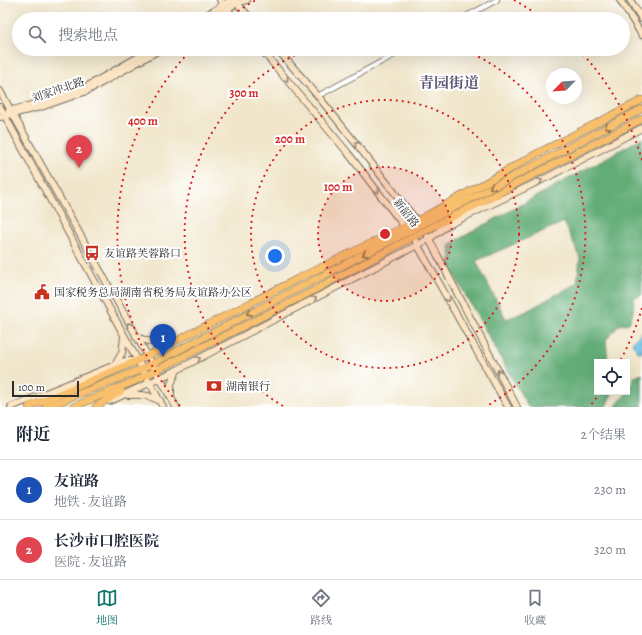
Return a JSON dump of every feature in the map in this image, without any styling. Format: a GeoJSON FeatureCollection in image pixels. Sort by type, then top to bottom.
{"type":"FeatureCollection","features":[{"type":"Feature","properties":{"kind":"main road"},"geometry":{"type":"LineString","coordinates":[[212,12],[231,0]]}},
{"type":"Feature","properties":{"kind":"main road"},"geometry":{"type":"LineString","coordinates":[[224,5],[247,0]]}},
{"type":"Feature","properties":{"kind":"main road"},"geometry":{"type":"LineString","coordinates":[[620,0],[628,12]]}},
{"type":"Feature","properties":{"kind":"main road"},"geometry":{"type":"LineString","coordinates":[[630,0],[642,19]]}},
{"type":"Feature","properties":{"kind":"main road"},"geometry":{"type":"LineString","coordinates":[[236,2],[245,12]]}},
{"type":"Feature","properties":{"kind":"main road"},"geometry":{"type":"LineString","coordinates":[[630,16],[642,35]]}},
{"type":"Feature","properties":{"kind":"main road","name":"刘家冲北路"},"geometry":{"type":"LineString","coordinates":[[2,115],[86,87],[140,56]]}},
{"type":"Feature","properties":{"kind":"main road","name":"刘家冲北路"},"geometry":{"type":"LineString","coordinates":[[11,112],[44,106],[87,92],[149,56]]}},
{"type":"Feature","properties":{"kind":"main road","name":"新韶路"},"geometry":{"type":"LineString","coordinates":[[267,56],[343,148],[418,244],[508,407]]}},
{"type":"Feature","properties":{"kind":"main road","name":"新韶路"},"geometry":{"type":"LineString","coordinates":[[283,56],[318,96],[429,239],[517,407]]}},
{"type":"Feature","properties":{"kind":"main road"},"geometry":{"type":"LineString","coordinates":[[0,91],[146,356],[176,407]]}},
{"type":"Feature","properties":{"kind":"main road"},"geometry":{"type":"LineString","coordinates":[[418,223],[538,153],[642,100]]}},
{"type":"Feature","properties":{"kind":"main road"},"geometry":{"type":"LineString","coordinates":[[0,107],[2,115],[162,404]]}},
{"type":"Feature","properties":{"kind":"main road"},"geometry":{"type":"LineString","coordinates":[[73,407],[146,376],[153,367],[406,229],[642,109]]}},
{"type":"Feature","properties":{"kind":"main road"},"geometry":{"type":"LineString","coordinates":[[46,407],[142,369],[153,367],[306,294],[413,237],[642,120]]}},
{"type":"Feature","properties":{"kind":"main road"},"geometry":{"type":"LineString","coordinates":[[97,407],[177,370],[429,239],[446,226],[550,176],[642,128]]}},
{"type":"Feature","properties":{"kind":"main road"},"geometry":{"type":"LineString","coordinates":[[28,407],[137,361],[298,278],[406,229]]}},
{"type":"Feature","properties":{"kind":"main road"},"geometry":{"type":"LineString","coordinates":[[115,365],[122,353],[124,337]]}},
{"type":"Feature","properties":{"kind":"main road"},"geometry":{"type":"LineString","coordinates":[[136,337],[157,344],[170,344]]}},
{"type":"Feature","properties":{"kind":"main road"},"geometry":{"type":"LineString","coordinates":[[11,407],[125,361],[137,361]]}},
{"type":"Feature","properties":{"kind":"main road"},"geometry":{"type":"LineString","coordinates":[[92,389],[105,369]]}},
{"type":"Feature","properties":{"kind":"main road"},"geometry":{"type":"LineString","coordinates":[[171,398],[171,384],[177,370]]}},
{"type":"Feature","properties":{"kind":"main road"},"geometry":{"type":"LineString","coordinates":[[97,407],[137,380]]}},
{"type":"Feature","properties":{"kind":"main road"},"geometry":{"type":"LineString","coordinates":[[123,395],[138,394],[150,396],[162,404]]}},
{"type":"Feature","properties":{"kind":"street"},"geometry":{"type":"LineString","coordinates":[[474,12],[497,0]]}},
{"type":"Feature","properties":{"kind":"street"},"geometry":{"type":"LineString","coordinates":[[318,96],[392,56]]}},
{"type":"Feature","properties":{"kind":"green space"},"geometry":{"type":"Polygon","coordinates":[[[642,138],[642,295],[634,298],[633,312],[629,323],[619,325],[606,340],[608,359],[594,359],[594,395],[612,395],[606,406],[528,407],[451,269],[450,244],[642,138]],[[564,222],[476,261],[506,319],[525,312],[577,283],[580,258],[564,222]]]}},
{"type":"Feature","properties":{"kind":"green space"},"geometry":{"type":"Polygon","coordinates":[[[642,374],[642,407],[615,407],[625,395],[630,395],[630,389],[634,377],[642,374]]]}},
{"type":"Feature","properties":{"kind":"water"},"geometry":{"type":"Polygon","coordinates":[[[642,332],[642,353],[638,352],[632,342],[642,332]]]}},
{"type":"Feature","properties":{"kind":"place","name":"长沙市口腔医院"},"geometry":{"type":"Point","coordinates":[79,168]}},
{"type":"Feature","properties":{"kind":"place","name":"友谊路芙蓉路口"},"geometry":{"type":"Point","coordinates":[92,253]}},
{"type":"Feature","properties":{"kind":"place","name":"国家税务总局湖南省税务局友谊路办公区"},"geometry":{"type":"Point","coordinates":[42,292]}},
{"type":"Feature","properties":{"kind":"place","name":"友谊路"},"geometry":{"type":"Point","coordinates":[163,357]}},
{"type":"Feature","properties":{"kind":"place","name":"湖南银行"},"geometry":{"type":"Point","coordinates":[214,386]}},
{"type":"Feature","properties":{"kind":"district","name":"青园街道"},"geometry":{"type":"Point","coordinates":[449,83]}}]}
